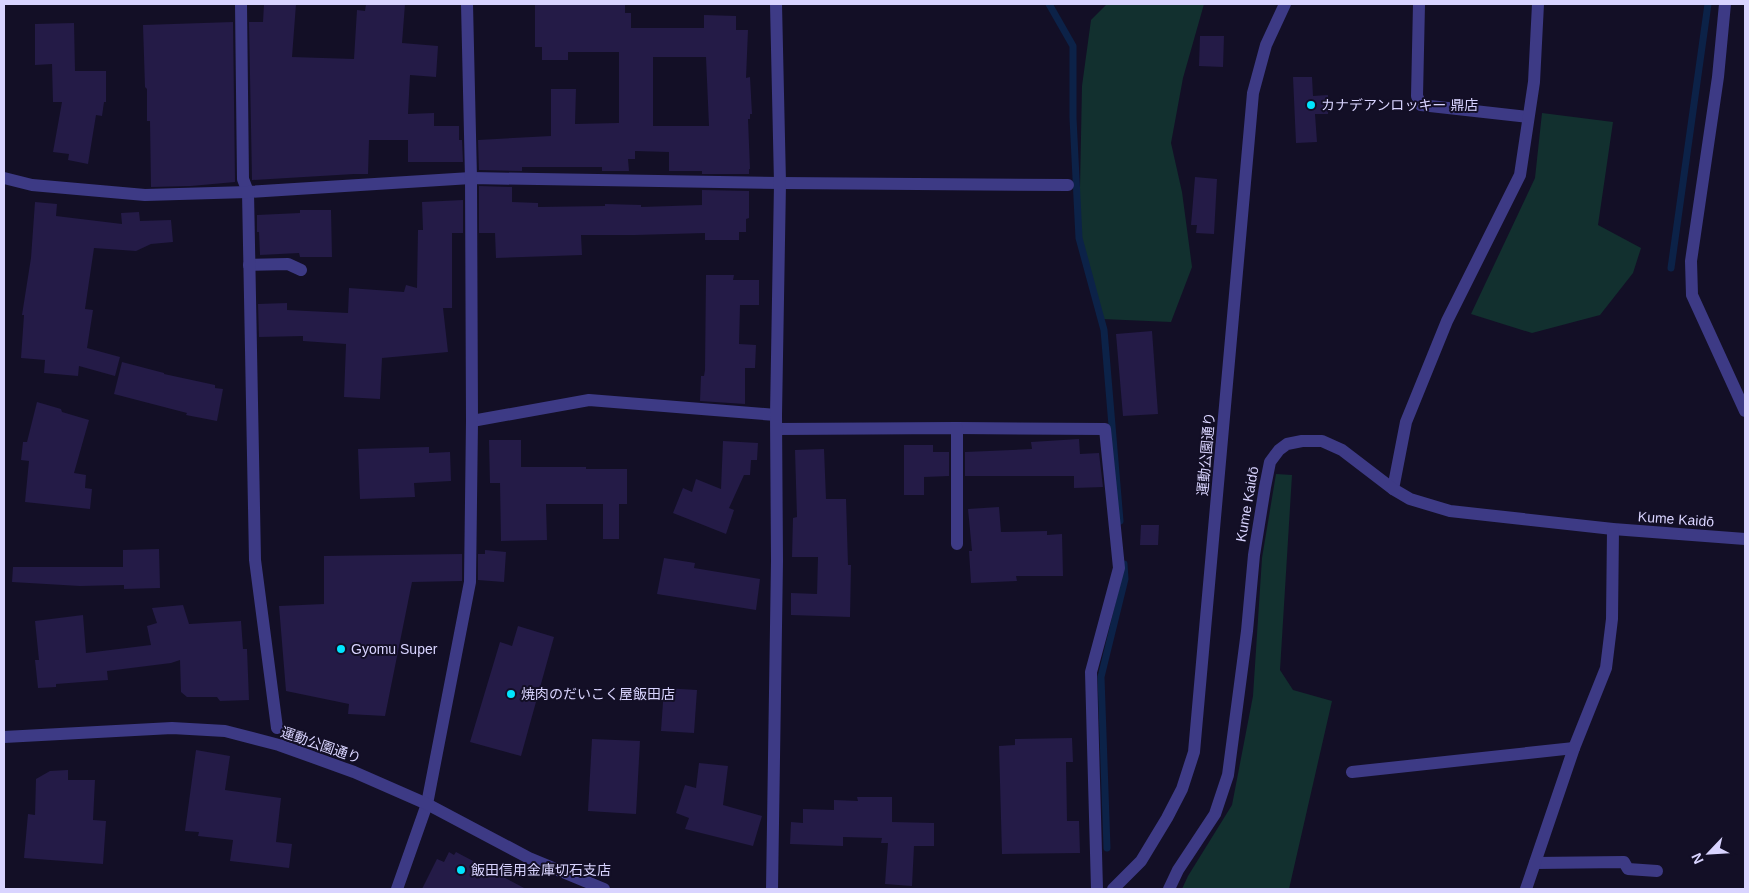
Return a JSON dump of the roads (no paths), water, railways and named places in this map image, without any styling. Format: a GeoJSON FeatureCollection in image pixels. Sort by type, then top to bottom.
{"type":"FeatureCollection","features":[{"type":"Feature","properties":{"kind":"street"},"geometry":{"type":"LineString","coordinates":[[241,4],[243,179],[248,192],[255,560],[277,728]]}},
{"type":"Feature","properties":{"kind":"street"},"geometry":{"type":"LineString","coordinates":[[397,889],[427,804],[470,582],[472,421],[471,178],[467,4]]}},
{"type":"Feature","properties":{"kind":"street"},"geometry":{"type":"LineString","coordinates":[[772,889],[780,183],[776,4]]}},
{"type":"Feature","properties":{"kind":"street","name":"運動公園通り"},"geometry":{"type":"LineString","coordinates":[[1113,889],[1141,862],[1182,789],[1194,752],[1253,93],[1266,45],[1285,4]]}},
{"type":"Feature","properties":{"kind":"street"},"geometry":{"type":"LineString","coordinates":[[1419,4],[1417,96],[1421,105],[1528,117]]}},
{"type":"Feature","properties":{"kind":"street"},"geometry":{"type":"LineString","coordinates":[[1393,489],[1406,422],[1447,321],[1520,175],[1534,82],[1538,4]]}},
{"type":"Feature","properties":{"kind":"street"},"geometry":{"type":"LineString","coordinates":[[1725,4],[1718,78],[1691,261],[1692,295],[1745,411]]}},
{"type":"Feature","properties":{"kind":"street"},"geometry":{"type":"LineString","coordinates":[[4,178],[32,185],[145,195],[248,192],[471,178],[1068,185]]}},
{"type":"Feature","properties":{"kind":"street"},"geometry":{"type":"LineString","coordinates":[[249,265],[288,264],[301,270]]}},
{"type":"Feature","properties":{"kind":"street"},"geometry":{"type":"LineString","coordinates":[[472,421],[589,400],[776,415]]}},
{"type":"Feature","properties":{"kind":"street"},"geometry":{"type":"LineString","coordinates":[[957,428],[957,544]]}},
{"type":"Feature","properties":{"kind":"street"},"geometry":{"type":"LineString","coordinates":[[777,429],[1105,429],[1119,568],[1091,672],[1096,889]]}},
{"type":"Feature","properties":{"kind":"street","name":"Kume Kaidō"},"geometry":{"type":"LineString","coordinates":[[1169,889],[1178,870],[1215,814],[1228,775],[1247,631],[1254,556],[1270,462],[1278,450],[1288,444],[1302,441],[1322,441],[1342,450],[1393,489],[1410,499],[1450,511],[1613,529],[1745,539]]}},
{"type":"Feature","properties":{"kind":"street"},"geometry":{"type":"LineString","coordinates":[[1526,889],[1574,748],[1606,668],[1612,619],[1613,529]]}},
{"type":"Feature","properties":{"kind":"street","name":"運動公園通り"},"geometry":{"type":"LineString","coordinates":[[4,737],[172,728],[225,731],[279,745],[354,772],[427,804],[530,858],[604,889]]}},
{"type":"Feature","properties":{"kind":"street"},"geometry":{"type":"LineString","coordinates":[[1352,772],[1574,748]]}},
{"type":"Feature","properties":{"kind":"street"},"geometry":{"type":"LineString","coordinates":[[1535,863],[1624,862],[1628,869],[1657,870]]}},
{"type":"Feature","properties":{"kind":"waterway"},"geometry":{"type":"LineString","coordinates":[[1049,4],[1073,46],[1073,118],[1079,238],[1104,330],[1120,521]]}},
{"type":"Feature","properties":{"kind":"waterway"},"geometry":{"type":"LineString","coordinates":[[1671,268],[1708,4]]}},
{"type":"Feature","properties":{"kind":"waterway"},"geometry":{"type":"LineString","coordinates":[[1107,848],[1101,677],[1125,579],[1124,564]]}},
{"type":"Feature","properties":{"kind":"place","name":"カナデアンロッキー 鼎店"},"geometry":{"type":"Point","coordinates":[1311,105]}},
{"type":"Feature","properties":{"kind":"place","name":"Gyomu Super"},"geometry":{"type":"Point","coordinates":[341,649]}},
{"type":"Feature","properties":{"kind":"place","name":"焼肉のだいこく屋飯田店"},"geometry":{"type":"Point","coordinates":[511,694]}},
{"type":"Feature","properties":{"kind":"place","name":"飯田信用金庫切石支店"},"geometry":{"type":"Point","coordinates":[461,870]}}]}
